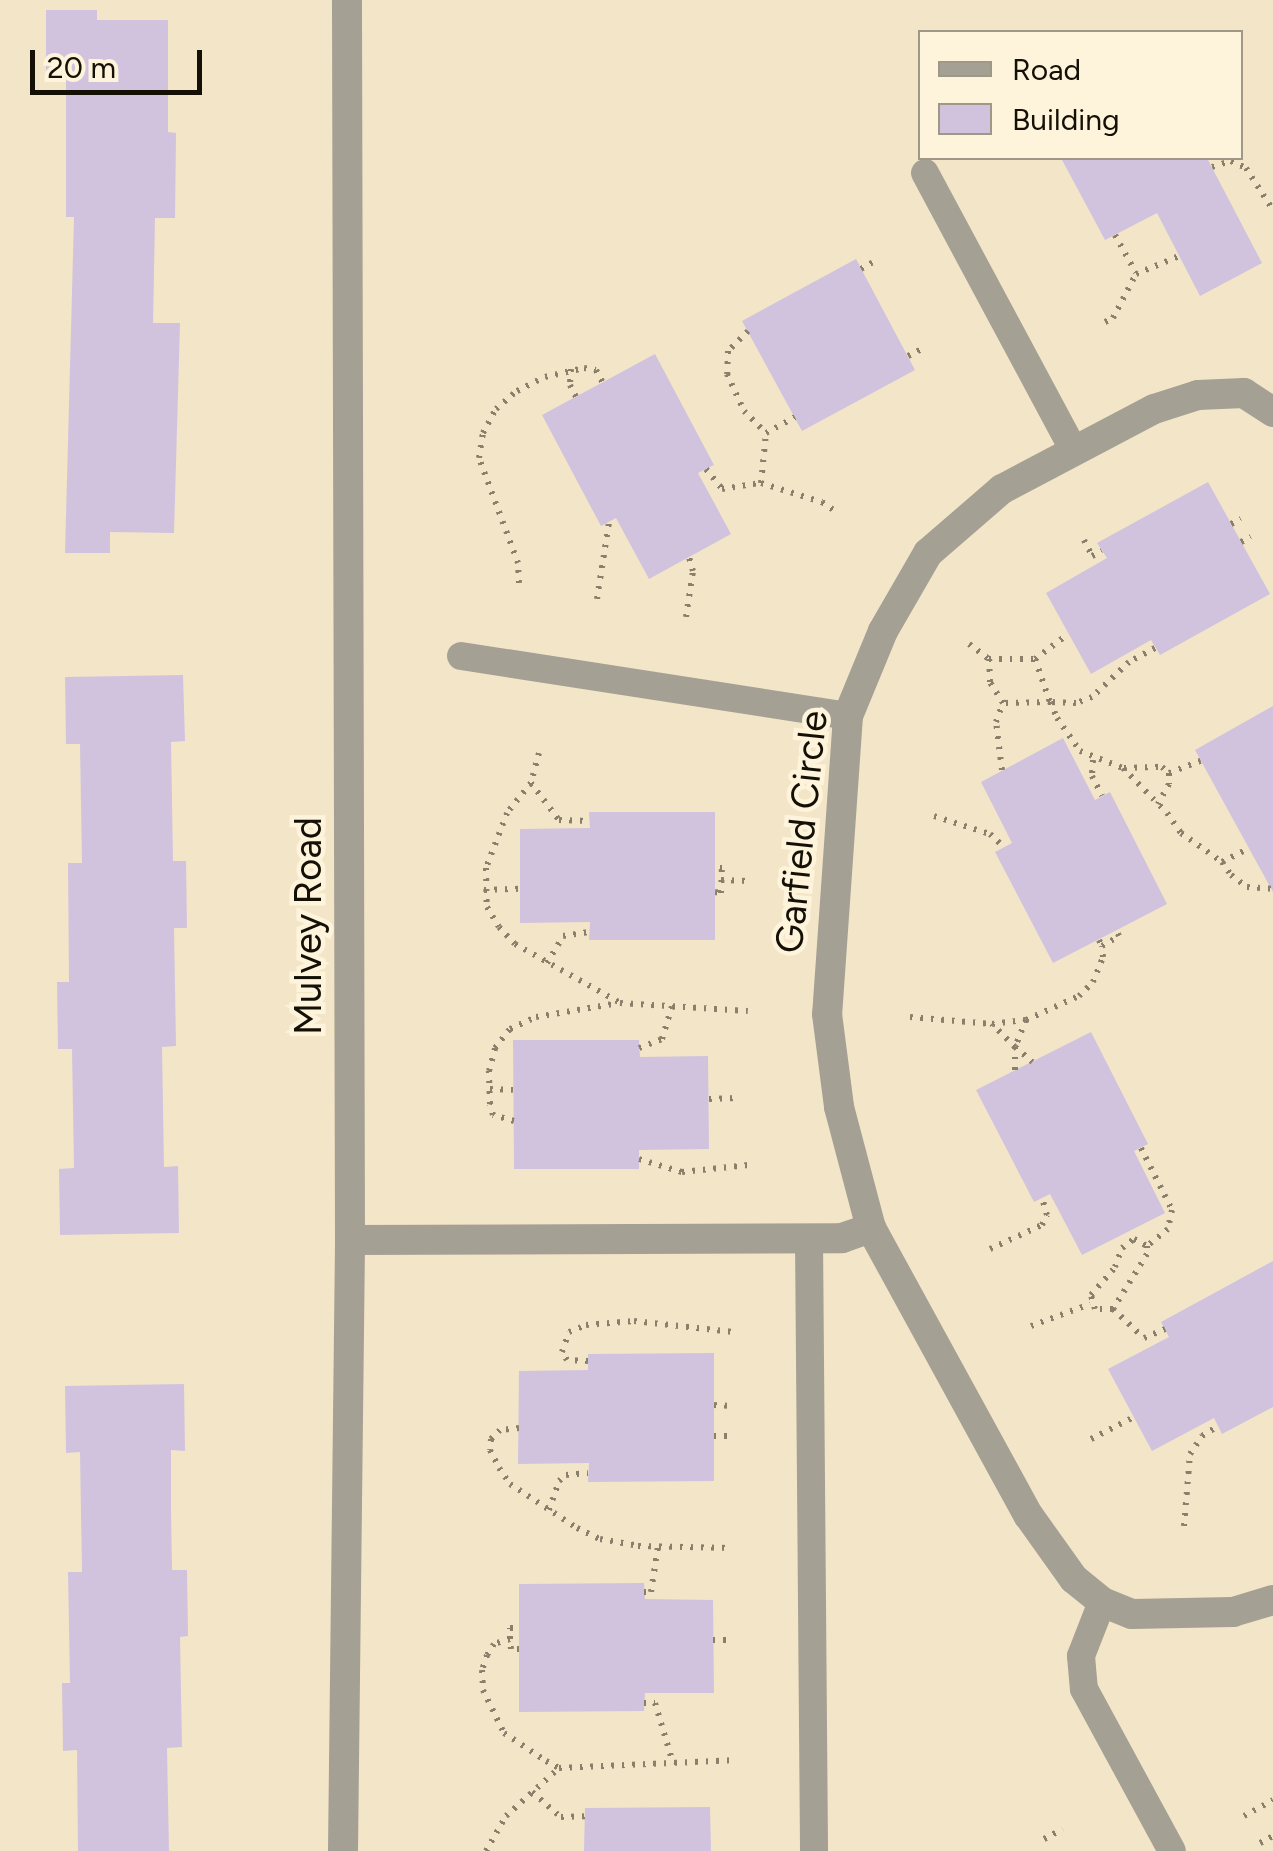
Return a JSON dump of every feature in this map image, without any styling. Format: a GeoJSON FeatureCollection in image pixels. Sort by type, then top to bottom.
{"type":"FeatureCollection","features":[{"type":"Feature","properties":{"kind":"street","name":"Mulvey Road"},"geometry":{"type":"LineString","coordinates":[[343,1851],[350,1240],[347,0]]}},
{"type":"Feature","properties":{"kind":"street","name":"Garfield Circle"},"geometry":{"type":"LineString","coordinates":[[1273,412],[1244,393],[1198,395],[1154,410],[1002,489],[928,552],[883,630],[848,716],[828,1014],[839,1106],[871,1228],[1029,1516],[1074,1579],[1102,1602],[1132,1614],[1233,1612],[1273,1600]]}},
{"type":"Feature","properties":{"kind":"street"},"geometry":{"type":"LineString","coordinates":[[350,1240],[842,1238],[871,1228]]}},
{"type":"Feature","properties":{"kind":"lane"},"geometry":{"type":"LineString","coordinates":[[925,174],[1074,451]]}},
{"type":"Feature","properties":{"kind":"lane"},"geometry":{"type":"LineString","coordinates":[[461,656],[848,716]]}},
{"type":"Feature","properties":{"kind":"lane"},"geometry":{"type":"LineString","coordinates":[[809,1238],[814,1851]]}},
{"type":"Feature","properties":{"kind":"lane"},"geometry":{"type":"LineString","coordinates":[[1102,1602],[1081,1656],[1084,1689],[1172,1851]]}},
{"type":"Feature","properties":{"kind":"path"},"geometry":{"type":"LineString","coordinates":[[1212,167],[1231,160],[1246,168],[1273,210]]}},
{"type":"Feature","properties":{"kind":"path"},"geometry":{"type":"LineString","coordinates":[[1115,235],[1136,274]]}},
{"type":"Feature","properties":{"kind":"path"},"geometry":{"type":"LineString","coordinates":[[1105,322],[1113,318],[1136,274],[1179,256]]}},
{"type":"Feature","properties":{"kind":"path"},"geometry":{"type":"LineString","coordinates":[[860,269],[875,261]]}},
{"type":"Feature","properties":{"kind":"path"},"geometry":{"type":"LineString","coordinates":[[748,332],[728,351],[728,374],[744,410],[766,433],[761,483]]}},
{"type":"Feature","properties":{"kind":"path"},"geometry":{"type":"LineString","coordinates":[[908,356],[924,348]]}},
{"type":"Feature","properties":{"kind":"path"},"geometry":{"type":"LineString","coordinates":[[519,584],[518,563],[479,458],[483,433],[496,410],[517,391],[571,369],[596,370],[603,383]]}},
{"type":"Feature","properties":{"kind":"path"},"geometry":{"type":"LineString","coordinates":[[571,369],[570,384],[576,396]]}},
{"type":"Feature","properties":{"kind":"path"},"geometry":{"type":"LineString","coordinates":[[766,433],[795,417]]}},
{"type":"Feature","properties":{"kind":"path"},"geometry":{"type":"LineString","coordinates":[[706,469],[722,489],[761,483],[822,502],[838,512]]}},
{"type":"Feature","properties":{"kind":"path"},"geometry":{"type":"LineString","coordinates":[[1231,524],[1241,519]]}},
{"type":"Feature","properties":{"kind":"path"},"geometry":{"type":"LineString","coordinates":[[597,599],[609,522]]}},
{"type":"Feature","properties":{"kind":"path"},"geometry":{"type":"LineString","coordinates":[[1241,542],[1251,536]]}},
{"type":"Feature","properties":{"kind":"path"},"geometry":{"type":"LineString","coordinates":[[1084,540],[1092,556],[1102,551]]}},
{"type":"Feature","properties":{"kind":"path"},"geometry":{"type":"LineString","coordinates":[[686,616],[694,571],[689,557]]}},
{"type":"Feature","properties":{"kind":"path"},"geometry":{"type":"LineString","coordinates":[[970,644],[990,659],[1034,658],[1068,634]]}},
{"type":"Feature","properties":{"kind":"path"},"geometry":{"type":"LineString","coordinates":[[1003,702],[1076,703],[1092,697],[1129,662],[1156,648]]}},
{"type":"Feature","properties":{"kind":"path"},"geometry":{"type":"LineString","coordinates":[[1034,658],[1050,702],[1080,750],[1093,760],[1123,768],[1162,767],[1169,773]]}},
{"type":"Feature","properties":{"kind":"path"},"geometry":{"type":"LineString","coordinates":[[990,659],[990,682],[1003,702]]}},
{"type":"Feature","properties":{"kind":"path"},"geometry":{"type":"LineString","coordinates":[[1002,770],[996,722],[1003,702]]}},
{"type":"Feature","properties":{"kind":"path"},"geometry":{"type":"LineString","coordinates":[[539,753],[531,783],[500,830],[486,868],[484,890],[499,927],[546,963],[620,1003]]}},
{"type":"Feature","properties":{"kind":"path"},"geometry":{"type":"LineString","coordinates":[[1093,760],[1092,776],[1102,796]]}},
{"type":"Feature","properties":{"kind":"path"},"geometry":{"type":"LineString","coordinates":[[1158,804],[1169,773],[1201,761]]}},
{"type":"Feature","properties":{"kind":"path"},"geometry":{"type":"LineString","coordinates":[[1123,768],[1181,834],[1222,862],[1246,887],[1273,889]]}},
{"type":"Feature","properties":{"kind":"path"},"geometry":{"type":"LineString","coordinates":[[531,783],[560,820],[589,821]]}},
{"type":"Feature","properties":{"kind":"path"},"geometry":{"type":"LineString","coordinates":[[934,816],[990,834],[1004,848]]}},
{"type":"Feature","properties":{"kind":"path"},"geometry":{"type":"LineString","coordinates":[[1222,862],[1249,848]]}},
{"type":"Feature","properties":{"kind":"path"},"geometry":{"type":"LineString","coordinates":[[715,868],[722,868],[720,893],[715,892]]}},
{"type":"Feature","properties":{"kind":"path"},"geometry":{"type":"LineString","coordinates":[[721,880],[749,882]]}},
{"type":"Feature","properties":{"kind":"path"},"geometry":{"type":"LineString","coordinates":[[484,890],[520,888]]}},
{"type":"Feature","properties":{"kind":"path"},"geometry":{"type":"LineString","coordinates":[[910,1016],[992,1024],[1026,1020],[1079,996],[1093,982],[1103,957],[1101,943],[1120,936],[1116,930]]}},
{"type":"Feature","properties":{"kind":"path"},"geometry":{"type":"LineString","coordinates":[[546,963],[563,936],[589,932]]}},
{"type":"Feature","properties":{"kind":"path"},"geometry":{"type":"LineString","coordinates":[[514,1121],[493,1115],[489,1089],[495,1048],[510,1029],[536,1017],[620,1003],[748,1011]]}},
{"type":"Feature","properties":{"kind":"path"},"geometry":{"type":"LineString","coordinates":[[639,1048],[662,1039],[672,1007]]}},
{"type":"Feature","properties":{"kind":"path"},"geometry":{"type":"LineString","coordinates":[[1016,1070],[1015,1047],[1026,1020]]}},
{"type":"Feature","properties":{"kind":"path"},"geometry":{"type":"LineString","coordinates":[[992,1024],[1032,1062]]}},
{"type":"Feature","properties":{"kind":"path"},"geometry":{"type":"LineString","coordinates":[[489,1089],[513,1090]]}},
{"type":"Feature","properties":{"kind":"path"},"geometry":{"type":"LineString","coordinates":[[709,1099],[737,1098]]}},
{"type":"Feature","properties":{"kind":"path"},"geometry":{"type":"LineString","coordinates":[[1141,1148],[1172,1210],[1168,1229],[1147,1246]]}},
{"type":"Feature","properties":{"kind":"path"},"geometry":{"type":"LineString","coordinates":[[639,1159],[682,1172],[748,1164]]}},
{"type":"Feature","properties":{"kind":"path"},"geometry":{"type":"LineString","coordinates":[[990,1249],[1042,1224],[1047,1215],[1042,1198]]}},
{"type":"Feature","properties":{"kind":"path"},"geometry":{"type":"LineString","coordinates":[[1031,1326],[1090,1304],[1125,1238],[1147,1246]]}},
{"type":"Feature","properties":{"kind":"path"},"geometry":{"type":"LineString","coordinates":[[1112,1309],[1147,1254],[1147,1246]]}},
{"type":"Feature","properties":{"kind":"path"},"geometry":{"type":"LineString","coordinates":[[1090,1304],[1112,1309],[1144,1338],[1165,1329]]}},
{"type":"Feature","properties":{"kind":"path"},"geometry":{"type":"LineString","coordinates":[[588,1362],[568,1360],[562,1352],[569,1332],[586,1325],[634,1321],[733,1332]]}},
{"type":"Feature","properties":{"kind":"path"},"geometry":{"type":"LineString","coordinates":[[714,1405],[733,1406]]}},
{"type":"Feature","properties":{"kind":"path"},"geometry":{"type":"LineString","coordinates":[[1091,1439],[1134,1417]]}},
{"type":"Feature","properties":{"kind":"path"},"geometry":{"type":"LineString","coordinates":[[1184,1526],[1190,1454],[1202,1436],[1218,1426]]}},
{"type":"Feature","properties":{"kind":"path"},"geometry":{"type":"LineString","coordinates":[[518,1428],[500,1430],[491,1439],[490,1450],[510,1484],[600,1539],[658,1546],[732,1548]]}},
{"type":"Feature","properties":{"kind":"path"},"geometry":{"type":"LineString","coordinates":[[714,1436],[733,1436]]}},
{"type":"Feature","properties":{"kind":"path"},"geometry":{"type":"LineString","coordinates":[[549,1510],[559,1480],[575,1472],[588,1473]]}},
{"type":"Feature","properties":{"kind":"path"},"geometry":{"type":"LineString","coordinates":[[644,1592],[651,1592],[658,1546]]}},
{"type":"Feature","properties":{"kind":"path"},"geometry":{"type":"LineString","coordinates":[[518,1650],[510,1649],[510,1628],[519,1628]]}},
{"type":"Feature","properties":{"kind":"path"},"geometry":{"type":"LineString","coordinates":[[510,1639],[494,1644],[482,1670],[491,1713],[504,1733],[559,1768],[732,1760]]}},
{"type":"Feature","properties":{"kind":"path"},"geometry":{"type":"LineString","coordinates":[[713,1640],[732,1640]]}},
{"type":"Feature","properties":{"kind":"path"},"geometry":{"type":"LineString","coordinates":[[644,1703],[655,1703],[674,1763]]}},
{"type":"Feature","properties":{"kind":"path"},"geometry":{"type":"LineString","coordinates":[[486,1851],[506,1816],[559,1768]]}},
{"type":"Feature","properties":{"kind":"path"},"geometry":{"type":"LineString","coordinates":[[532,1792],[561,1817],[585,1816]]}},
{"type":"Feature","properties":{"kind":"path"},"geometry":{"type":"LineString","coordinates":[[1244,1816],[1273,1800]]}},
{"type":"Feature","properties":{"kind":"path"},"geometry":{"type":"LineString","coordinates":[[1044,1839],[1063,1829]]}},
{"type":"Feature","properties":{"kind":"path"},"geometry":{"type":"LineString","coordinates":[[1260,1843],[1273,1836]]}},
{"type":"Feature","properties":{"kind":"building"},"geometry":{"type":"Polygon","coordinates":[[[46,10],[97,10],[97,20],[168,20],[168,132],[176,133],[175,218],[155,218],[153,323],[180,323],[174,533],[110,532],[110,553],[65,553],[74,217],[66,217],[66,75],[46,75],[46,10]]]}},
{"type":"Feature","properties":{"kind":"building"},"geometry":{"type":"Polygon","coordinates":[[[1062,160],[1208,160],[1262,263],[1200,296],[1157,213],[1105,240],[1062,160]]]}},
{"type":"Feature","properties":{"kind":"building"},"geometry":{"type":"Polygon","coordinates":[[[856,259],[915,370],[802,431],[742,321],[856,259]]]}},
{"type":"Feature","properties":{"kind":"building"},"geometry":{"type":"Polygon","coordinates":[[[655,354],[714,465],[698,473],[731,534],[649,579],[616,518],[601,526],[542,415],[655,354]]]}},
{"type":"Feature","properties":{"kind":"building"},"geometry":{"type":"Polygon","coordinates":[[[1208,482],[1270,594],[1160,655],[1151,640],[1091,674],[1046,593],[1107,558],[1097,543],[1208,482]]]}},
{"type":"Feature","properties":{"kind":"building"},"geometry":{"type":"Polygon","coordinates":[[[183,675],[185,741],[171,742],[173,861],[186,861],[187,928],[174,928],[176,1046],[162,1047],[164,1167],[178,1166],[179,1233],[60,1235],[59,1169],[74,1168],[72,1049],[58,1049],[57,982],[69,982],[68,863],[82,863],[80,744],[66,744],[65,677],[183,675]]]}},
{"type":"Feature","properties":{"kind":"building"},"geometry":{"type":"Polygon","coordinates":[[[1273,706],[1273,892],[1195,750],[1273,706]]]}},
{"type":"Feature","properties":{"kind":"building"},"geometry":{"type":"Polygon","coordinates":[[[1063,738],[1095,800],[1110,792],[1167,904],[1053,963],[995,852],[1012,843],[981,782],[1063,738]]]}},
{"type":"Feature","properties":{"kind":"building"},"geometry":{"type":"Polygon","coordinates":[[[589,812],[715,812],[715,940],[589,940],[590,922],[520,923],[520,829],[590,828],[589,812]]]}},
{"type":"Feature","properties":{"kind":"building"},"geometry":{"type":"Polygon","coordinates":[[[1091,1032],[1148,1144],[1134,1151],[1165,1213],[1082,1255],[1050,1194],[1034,1202],[976,1090],[1091,1032]]]}},
{"type":"Feature","properties":{"kind":"building"},"geometry":{"type":"Polygon","coordinates":[[[513,1040],[639,1040],[640,1057],[708,1056],[709,1149],[639,1150],[639,1169],[514,1169],[513,1040]]]}},
{"type":"Feature","properties":{"kind":"building"},"geometry":{"type":"Polygon","coordinates":[[[1273,1261],[1273,1407],[1222,1434],[1214,1418],[1152,1451],[1108,1369],[1169,1337],[1161,1322],[1273,1261]]]}},
{"type":"Feature","properties":{"kind":"building"},"geometry":{"type":"Polygon","coordinates":[[[714,1353],[714,1481],[588,1482],[589,1463],[518,1464],[519,1371],[588,1370],[588,1354],[714,1353]]]}},
{"type":"Feature","properties":{"kind":"building"},"geometry":{"type":"Polygon","coordinates":[[[184,1384],[185,1451],[171,1450],[171,1510],[172,1570],[187,1570],[188,1636],[180,1637],[182,1747],[167,1748],[169,1851],[78,1851],[77,1750],[63,1751],[62,1683],[70,1683],[68,1572],[82,1572],[80,1452],[66,1453],[65,1386],[184,1384]]]}},
{"type":"Feature","properties":{"kind":"building"},"geometry":{"type":"Polygon","coordinates":[[[644,1583],[645,1599],[713,1600],[714,1693],[645,1693],[644,1711],[519,1712],[519,1584],[644,1583]]]}},
{"type":"Feature","properties":{"kind":"building"},"geometry":{"type":"Polygon","coordinates":[[[710,1807],[711,1851],[584,1851],[585,1808],[710,1807]]]}}]}
